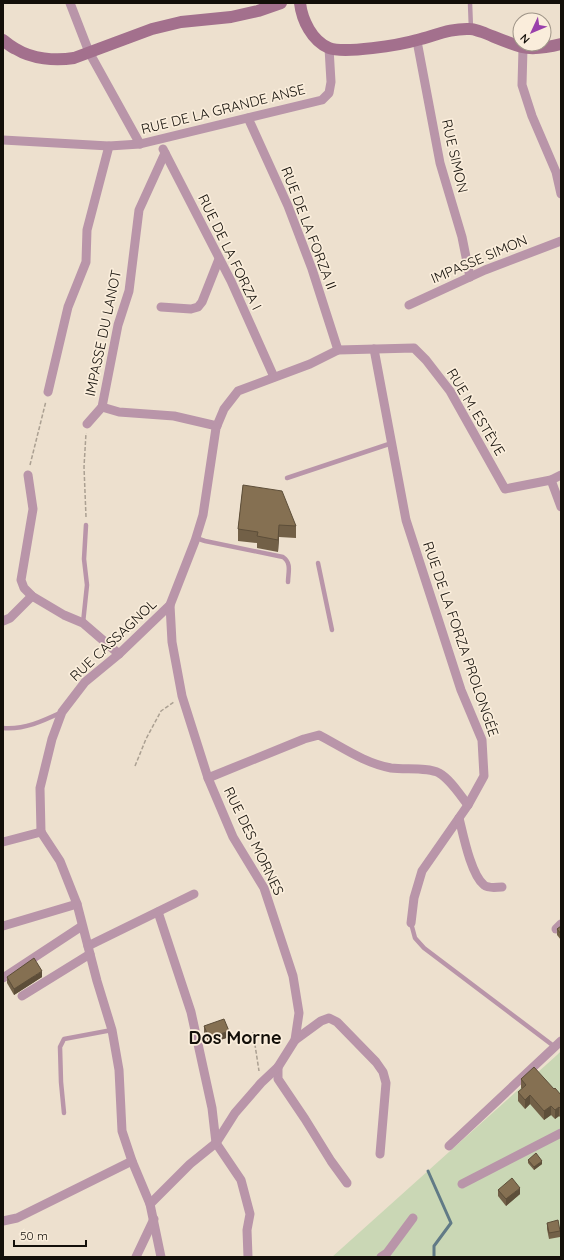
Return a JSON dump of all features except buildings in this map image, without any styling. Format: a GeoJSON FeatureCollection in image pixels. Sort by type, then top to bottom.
{"type":"FeatureCollection","features":[{"type":"Feature","properties":{"kind":"street"},"geometry":{"type":"LineString","coordinates":[[70,3],[89,52],[140,144]]}},
{"type":"Feature","properties":{"kind":"street"},"geometry":{"type":"LineString","coordinates":[[3,40],[24,53],[62,60],[74,58],[152,29],[182,22],[231,17],[258,11],[281,3]]}},
{"type":"Feature","properties":{"kind":"street"},"geometry":{"type":"LineString","coordinates":[[300,3],[306,22],[312,33],[320,42],[329,48],[344,50],[375,48],[416,40],[446,31],[471,29],[512,44]]}},
{"type":"Feature","properties":{"kind":"street","name":"RUE SIMON"},"geometry":{"type":"LineString","coordinates":[[416,40],[440,163],[462,237],[470,277]]}},
{"type":"Feature","properties":{"kind":"street","name":"RUE DE LA GRANDE ANSE"},"geometry":{"type":"LineString","coordinates":[[3,142],[109,146],[140,144],[159,141],[322,100],[329,93],[331,82],[329,48]]}},
{"type":"Feature","properties":{"kind":"street"},"geometry":{"type":"LineString","coordinates":[[523,52],[522,85],[532,116],[556,172],[561,194]]}},
{"type":"Feature","properties":{"kind":"street","name":"RUE DE LA FORZA II"},"geometry":{"type":"LineString","coordinates":[[248,118],[288,206],[312,269],[338,350]]}},
{"type":"Feature","properties":{"kind":"street","name":"RUE DE LA FORZA I"},"geometry":{"type":"LineString","coordinates":[[159,141],[231,281],[274,377]]}},
{"type":"Feature","properties":{"kind":"street"},"geometry":{"type":"LineString","coordinates":[[48,392],[68,307],[86,262],[87,230],[109,146]]}},
{"type":"Feature","properties":{"kind":"street","name":"IMPASSE DU LANOT"},"geometry":{"type":"LineString","coordinates":[[87,424],[102,407],[118,325],[129,291],[139,210],[164,153]]}},
{"type":"Feature","properties":{"kind":"street","name":"IMPASSE SIMON"},"geometry":{"type":"LineString","coordinates":[[409,305],[470,277],[561,241]]}},
{"type":"Feature","properties":{"kind":"street"},"geometry":{"type":"LineString","coordinates":[[161,307],[191,309],[198,307],[202,302],[219,259]]}},
{"type":"Feature","properties":{"kind":"street","name":"RUE DE LA FORZA PROLONGÉE"},"geometry":{"type":"LineString","coordinates":[[374,348],[406,520],[461,690],[482,740],[484,776],[468,805],[422,872],[414,898],[411,923]]}},
{"type":"Feature","properties":{"kind":"street","name":"RUE M. ESTÈVE"},"geometry":{"type":"LineString","coordinates":[[338,350],[414,348],[426,360],[450,391],[505,489],[551,480],[561,475]]}},
{"type":"Feature","properties":{"kind":"street","name":"RUE CASSAGNOL"},"geometry":{"type":"LineString","coordinates":[[41,832],[40,788],[52,739],[62,712],[85,682],[119,654],[170,605],[196,538],[203,515],[217,426],[224,409],[238,391],[310,364],[338,350]]}},
{"type":"Feature","properties":{"kind":"street"},"geometry":{"type":"LineString","coordinates":[[102,407],[119,412],[174,416],[217,426]]}},
{"type":"Feature","properties":{"kind":"street"},"geometry":{"type":"LineString","coordinates":[[28,475],[33,509],[21,580],[24,588],[32,596],[64,615],[83,623],[119,654]]}},
{"type":"Feature","properties":{"kind":"street"},"geometry":{"type":"LineString","coordinates":[[551,480],[561,507]]}},
{"type":"Feature","properties":{"kind":"street"},"geometry":{"type":"LineString","coordinates":[[3,621],[10,618],[32,596]]}},
{"type":"Feature","properties":{"kind":"street","name":"RUE DES MORNES"},"geometry":{"type":"LineString","coordinates":[[150,1204],[190,1164],[216,1143],[235,1113],[261,1083],[278,1067],[295,1040],[299,1012],[293,976],[264,888],[233,837],[208,778],[182,696],[172,642],[170,605]]}},
{"type":"Feature","properties":{"kind":"street"},"geometry":{"type":"LineString","coordinates":[[208,778],[304,739],[319,735],[349,753],[366,760],[390,767],[428,770],[439,773],[446,778],[468,805]]}},
{"type":"Feature","properties":{"kind":"street"},"geometry":{"type":"LineString","coordinates":[[459,818],[472,865],[478,878],[484,886],[491,888],[502,887]]}},
{"type":"Feature","properties":{"kind":"street"},"geometry":{"type":"LineString","coordinates":[[3,842],[41,832],[60,861],[76,904],[115,1041],[120,1070],[122,1131],[150,1204],[161,1257]]}},
{"type":"Feature","properties":{"kind":"street"},"geometry":{"type":"LineString","coordinates":[[22,996],[89,950],[194,894]]}},
{"type":"Feature","properties":{"kind":"street"},"geometry":{"type":"LineString","coordinates":[[3,926],[76,904]]}},
{"type":"Feature","properties":{"kind":"street"},"geometry":{"type":"LineString","coordinates":[[158,912],[191,1012],[212,1108],[216,1143],[241,1180],[250,1214],[247,1230],[248,1257]]}},
{"type":"Feature","properties":{"kind":"street"},"geometry":{"type":"LineString","coordinates":[[3,978],[82,926]]}},
{"type":"Feature","properties":{"kind":"street"},"geometry":{"type":"LineString","coordinates":[[295,1040],[321,1020],[329,1018],[337,1022],[376,1062],[383,1072],[386,1083],[380,1154]]}},
{"type":"Feature","properties":{"kind":"street"},"geometry":{"type":"LineString","coordinates":[[449,1146],[558,1044]]}},
{"type":"Feature","properties":{"kind":"street"},"geometry":{"type":"LineString","coordinates":[[278,1067],[278,1079],[347,1183]]}},
{"type":"Feature","properties":{"kind":"street"},"geometry":{"type":"LineString","coordinates":[[462,1184],[561,1133]]}},
{"type":"Feature","properties":{"kind":"street"},"geometry":{"type":"LineString","coordinates":[[3,1221],[17,1218],[132,1160]]}},
{"type":"Feature","properties":{"kind":"street"},"geometry":{"type":"LineString","coordinates":[[386,1256],[413,1218]]}},
{"type":"Feature","properties":{"kind":"street"},"geometry":{"type":"LineString","coordinates":[[136,1257],[154,1219]]}},
{"type":"Feature","properties":{"kind":"lane"},"geometry":{"type":"LineString","coordinates":[[470,3],[471,29]]}},
{"type":"Feature","properties":{"kind":"lane"},"geometry":{"type":"LineString","coordinates":[[287,478],[392,444]]}},
{"type":"Feature","properties":{"kind":"lane"},"geometry":{"type":"LineString","coordinates":[[83,623],[87,585],[84,558],[86,525]]}},
{"type":"Feature","properties":{"kind":"lane"},"geometry":{"type":"LineString","coordinates":[[196,538],[283,557],[287,560],[289,565],[288,582]]}},
{"type":"Feature","properties":{"kind":"lane"},"geometry":{"type":"LineString","coordinates":[[318,563],[332,630]]}},
{"type":"Feature","properties":{"kind":"lane"},"geometry":{"type":"LineString","coordinates":[[3,728],[13,729],[39,723],[62,712]]}},
{"type":"Feature","properties":{"kind":"lane"},"geometry":{"type":"LineString","coordinates":[[411,923],[415,938],[424,948],[558,1044]]}},
{"type":"Feature","properties":{"kind":"lane"},"geometry":{"type":"LineString","coordinates":[[64,1113],[60,1047],[64,1039],[112,1030]]}},
{"type":"Feature","properties":{"kind":"path"},"geometry":{"type":"LineString","coordinates":[[28,475],[48,392]]}},
{"type":"Feature","properties":{"kind":"path"},"geometry":{"type":"LineString","coordinates":[[86,525],[84,467],[87,424]]}},
{"type":"Feature","properties":{"kind":"path"},"geometry":{"type":"LineString","coordinates":[[135,766],[146,740],[161,712],[182,696]]}},
{"type":"Feature","properties":{"kind":"path"},"geometry":{"type":"LineString","coordinates":[[253,1032],[261,1083]]}},
{"type":"Feature","properties":{"kind":"green space"},"geometry":{"type":"Polygon","coordinates":[[[561,1051],[561,1257],[332,1257],[557,1055],[561,1051]]]}},
{"type":"Feature","properties":{"kind":"waterway"},"geometry":{"type":"LineString","coordinates":[[428,1171],[451,1223],[434,1246],[434,1257]]}},
{"type":"Feature","properties":{"kind":"district","name":"Dos Morne"},"geometry":{"type":"Point","coordinates":[235,1037]}}]}
